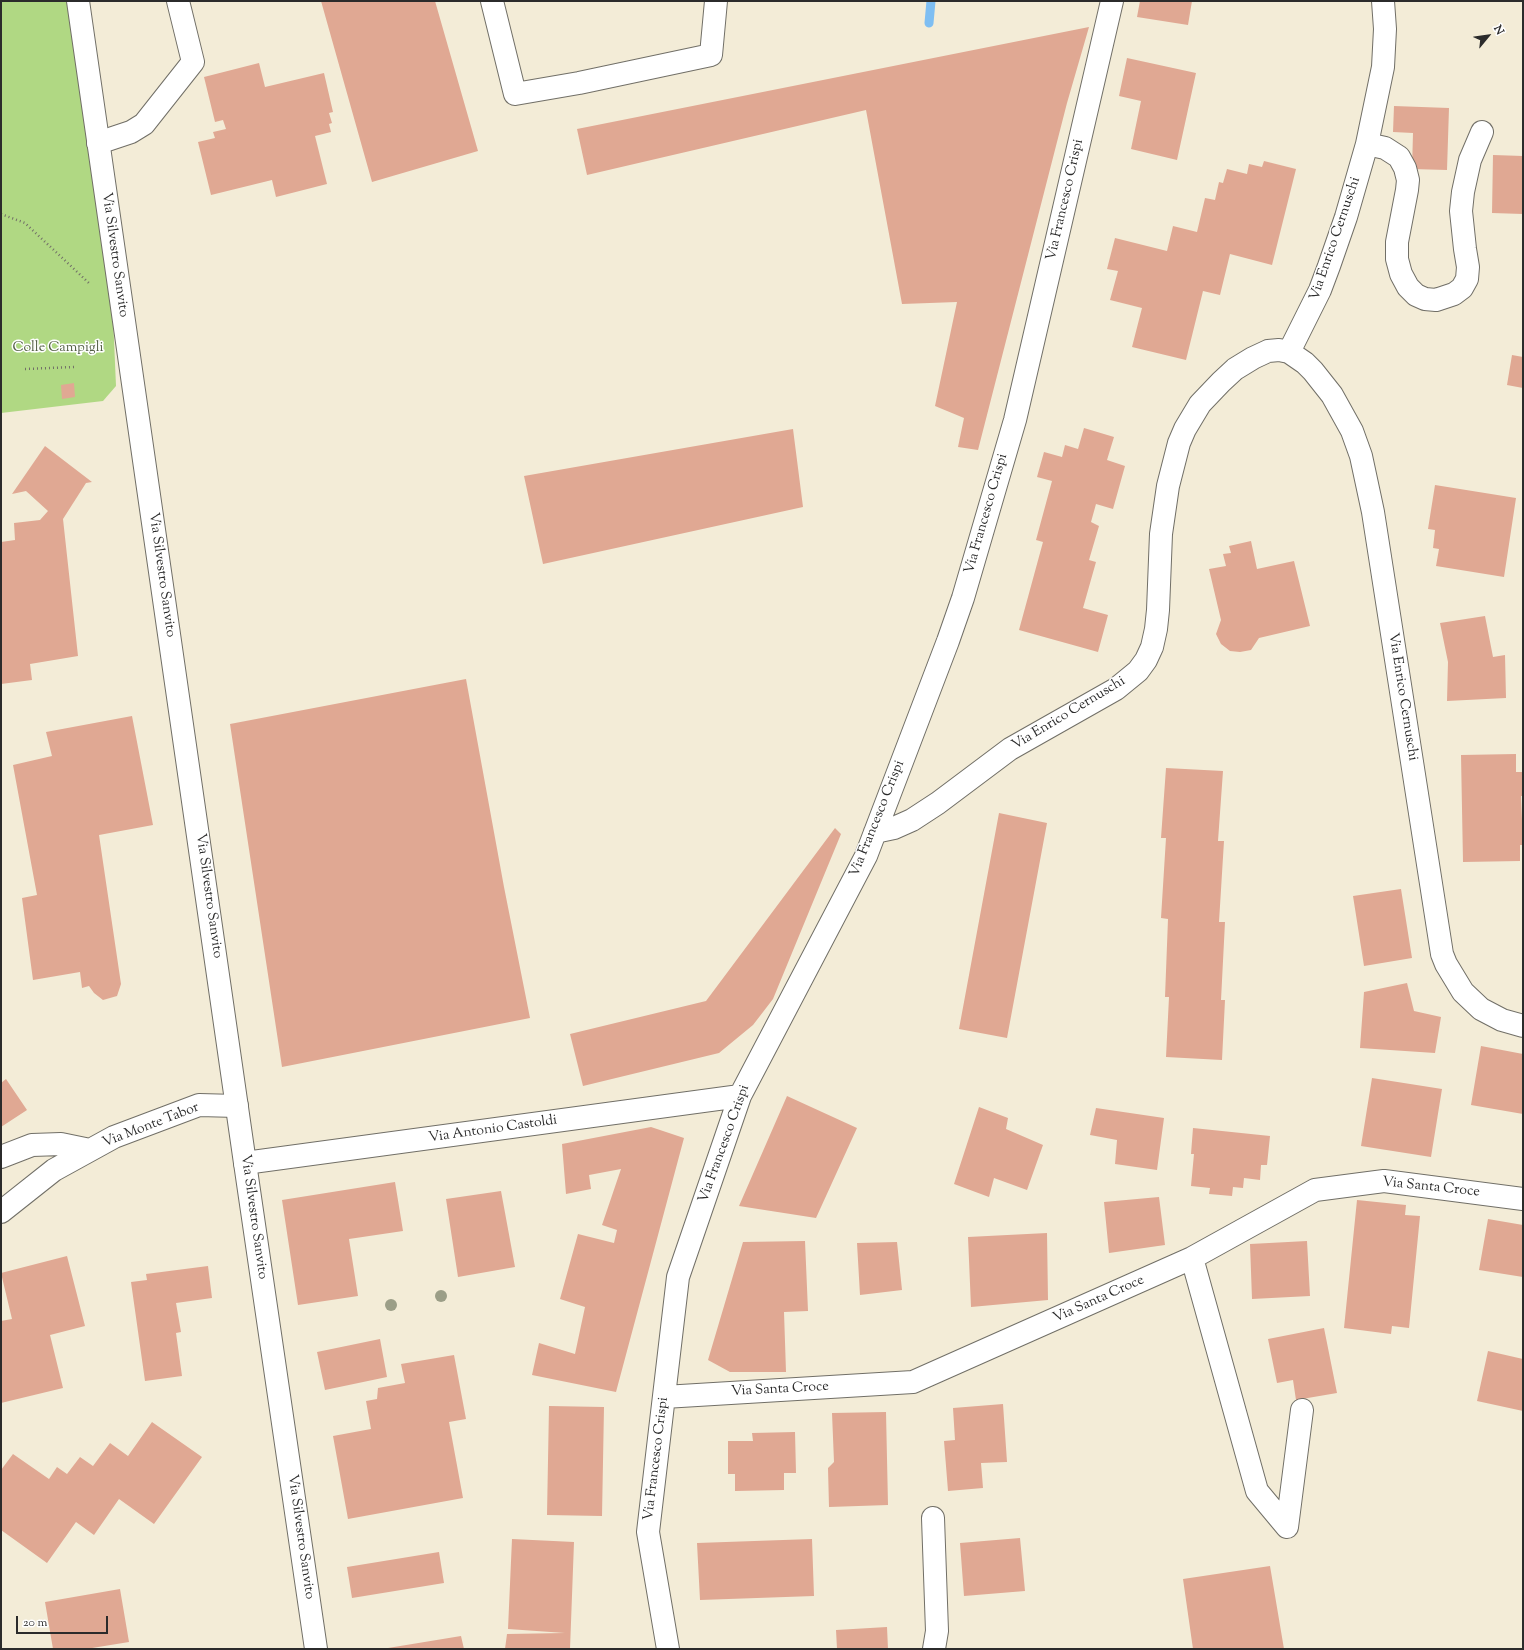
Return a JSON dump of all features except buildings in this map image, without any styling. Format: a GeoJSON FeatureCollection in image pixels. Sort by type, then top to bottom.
{"type":"FeatureCollection","features":[{"type":"Feature","properties":{"kind":"street","name":"Via Silvestro Sanvito"},"geometry":{"type":"LineString","coordinates":[[78,1],[316,1649]]}},
{"type":"Feature","properties":{"kind":"street"},"geometry":{"type":"LineString","coordinates":[[98,143],[131,132],[144,124],[193,62],[178,1]]}},
{"type":"Feature","properties":{"kind":"street"},"geometry":{"type":"LineString","coordinates":[[492,1],[515,94],[579,83],[711,55],[716,1]]}},
{"type":"Feature","properties":{"kind":"street","name":"Via Francesco Crispi"},"geometry":{"type":"LineString","coordinates":[[668,1649],[648,1532],[678,1277],[740,1096],[866,856],[948,641],[980,543],[1015,420],[1112,1]]}},
{"type":"Feature","properties":{"kind":"street","name":"Via Enrico Cernuschi"},"geometry":{"type":"LineString","coordinates":[[1289,352],[1320,290],[1350,204],[1367,144],[1383,67],[1383,1]]}},
{"type":"Feature","properties":{"kind":"street"},"geometry":{"type":"LineString","coordinates":[[1367,144],[1385,148],[1399,158],[1405,168],[1408,180],[1398,237],[1397,259],[1401,274],[1408,287],[1416,295],[1425,299],[1436,300],[1454,294],[1462,288],[1467,279],[1468,267],[1461,211],[1463,192],[1470,160],[1482,132]]}},
{"type":"Feature","properties":{"kind":"street","name":"Via Enrico Cernuschi"},"geometry":{"type":"LineString","coordinates":[[875,832],[894,828],[912,820],[938,803],[1010,749],[1116,689],[1138,671],[1146,660],[1152,647],[1156,629],[1161,534],[1171,472],[1179,443],[1185,429],[1200,404],[1235,369],[1268,351],[1279,350],[1289,352],[1305,363],[1332,395],[1352,431],[1361,456],[1374,512],[1441,946],[1446,964],[1463,992],[1481,1009],[1502,1020],[1523,1026]]}},
{"type":"Feature","properties":{"kind":"street","name":"Via Antonio Castoldi"},"geometry":{"type":"LineString","coordinates":[[245,1163],[740,1096]]}},
{"type":"Feature","properties":{"kind":"street","name":"Via Monte Tabor"},"geometry":{"type":"LineString","coordinates":[[1,1212],[54,1170],[114,1137],[199,1105],[237,1106]]}},
{"type":"Feature","properties":{"kind":"street","name":"Via Monte Tabor"},"geometry":{"type":"LineString","coordinates":[[1,1157],[32,1145],[61,1144],[90,1150]]}},
{"type":"Feature","properties":{"kind":"street","name":"Via Santa Croce"},"geometry":{"type":"LineString","coordinates":[[664,1397],[913,1382],[1192,1258],[1315,1190],[1384,1181],[1523,1199]]}},
{"type":"Feature","properties":{"kind":"street"},"geometry":{"type":"LineString","coordinates":[[1192,1258],[1257,1491],[1287,1527],[1302,1410]]}},
{"type":"Feature","properties":{"kind":"street"},"geometry":{"type":"LineString","coordinates":[[933,1518],[937,1631],[934,1649]]}},
{"type":"Feature","properties":{"kind":"path"},"geometry":{"type":"LineString","coordinates":[[1,214],[25,223],[123,314]]}},
{"type":"Feature","properties":{"kind":"path"},"geometry":{"type":"LineString","coordinates":[[25,369],[74,367]]}},
{"type":"Feature","properties":{"kind":"green space","name":"Colle Campigli"},"geometry":{"type":"Polygon","coordinates":[[[1,1],[67,1],[113,317],[116,386],[103,401],[1,413],[1,1]]]}},
{"type":"Feature","properties":{"kind":"waterway"},"geometry":{"type":"LineString","coordinates":[[929,23],[931,1]]}}]}
